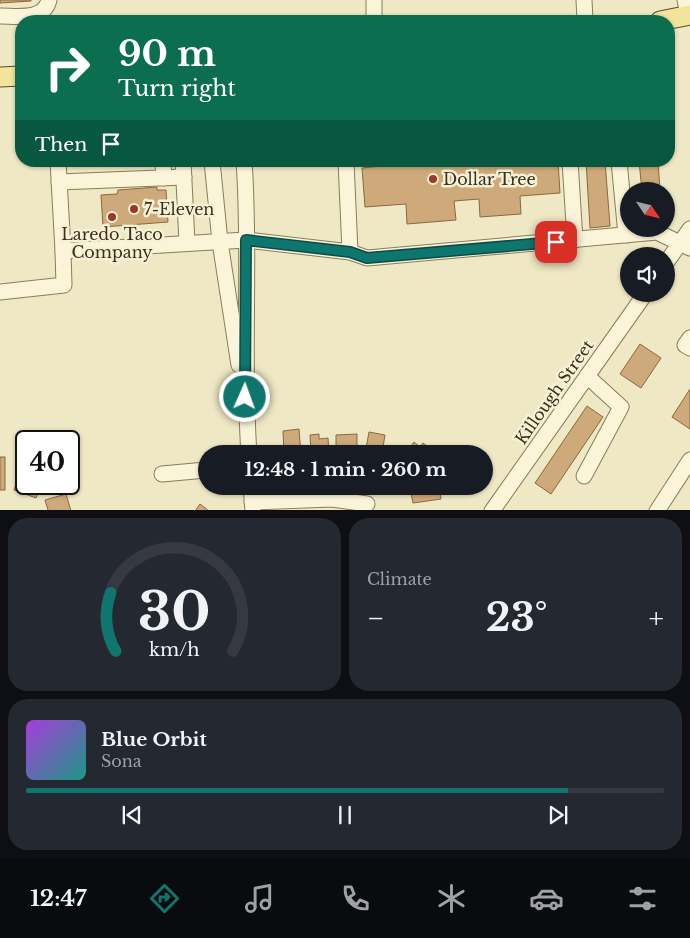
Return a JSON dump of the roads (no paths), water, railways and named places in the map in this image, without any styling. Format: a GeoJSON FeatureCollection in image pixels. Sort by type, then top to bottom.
{"type":"FeatureCollection","features":[{"type":"Feature","properties":{"kind":"main road"},"geometry":{"type":"LineString","coordinates":[[675,15],[688,10]]}},
{"type":"Feature","properties":{"kind":"main road"},"geometry":{"type":"LineString","coordinates":[[0,77],[15,76]]}},
{"type":"Feature","properties":{"kind":"street"},"geometry":{"type":"LineString","coordinates":[[37,15],[49,0]]}},
{"type":"Feature","properties":{"kind":"street"},"geometry":{"type":"LineString","coordinates":[[374,0],[374,15]]}},
{"type":"Feature","properties":{"kind":"street"},"geometry":{"type":"LineString","coordinates":[[584,0],[585,15]]}},
{"type":"Feature","properties":{"kind":"street"},"geometry":{"type":"LineString","coordinates":[[1,16],[15,17]]}},
{"type":"Feature","properties":{"kind":"street"},"geometry":{"type":"LineString","coordinates":[[0,292],[64,285],[58,167]]}},
{"type":"Feature","properties":{"kind":"street"},"geometry":{"type":"LineString","coordinates":[[134,175],[141,167]]}},
{"type":"Feature","properties":{"kind":"street"},"geometry":{"type":"LineString","coordinates":[[183,167],[187,243]]}},
{"type":"Feature","properties":{"kind":"street"},"geometry":{"type":"LineString","coordinates":[[213,167],[220,242],[245,397]]}},
{"type":"Feature","properties":{"kind":"street"},"geometry":{"type":"LineString","coordinates":[[244,167],[246,240],[245,397],[248,445]]}},
{"type":"Feature","properties":{"kind":"street"},"geometry":{"type":"LineString","coordinates":[[346,167],[350,252]]}},
{"type":"Feature","properties":{"kind":"street"},"geometry":{"type":"LineString","coordinates":[[570,167],[575,240]]}},
{"type":"Feature","properties":{"kind":"street"},"geometry":{"type":"LineString","coordinates":[[620,167],[621,182]]}},
{"type":"Feature","properties":{"kind":"street"},"geometry":{"type":"LineString","coordinates":[[59,182],[109,173],[134,175],[164,170],[184,177]]}},
{"type":"Feature","properties":{"kind":"street"},"geometry":{"type":"LineString","coordinates":[[675,255],[686,245],[690,229]]}},
{"type":"Feature","properties":{"kind":"street"},"geometry":{"type":"LineString","coordinates":[[63,252],[246,240],[350,252],[367,258],[620,236]]}},
{"type":"Feature","properties":{"kind":"street"},"geometry":{"type":"LineString","coordinates":[[670,238],[686,245]]}},
{"type":"Feature","properties":{"kind":"street","name":"Killough Street"},"geometry":{"type":"LineString","coordinates":[[492,510],[639,302]]}},
{"type":"Feature","properties":{"kind":"street"},"geometry":{"type":"LineString","coordinates":[[690,338],[686,345],[690,348]]}},
{"type":"Feature","properties":{"kind":"street"},"geometry":{"type":"LineString","coordinates":[[584,476],[621,407],[587,376]]}},
{"type":"Feature","properties":{"kind":"street"},"geometry":{"type":"LineString","coordinates":[[657,510],[690,460]]}},
{"type":"Feature","properties":{"kind":"street"},"geometry":{"type":"LineString","coordinates":[[162,474],[198,471]]}},
{"type":"Feature","properties":{"kind":"street"},"geometry":{"type":"LineString","coordinates":[[252,506],[332,499],[367,504]]}},
{"type":"Feature","properties":{"kind":"place","name":"Dollar Tree"},"geometry":{"type":"Point","coordinates":[433,179]}},
{"type":"Feature","properties":{"kind":"place","name":"7-Eleven"},"geometry":{"type":"Point","coordinates":[134,209]}},
{"type":"Feature","properties":{"kind":"place","name":"Laredo Taco Company"},"geometry":{"type":"Point","coordinates":[112,217]}}]}
